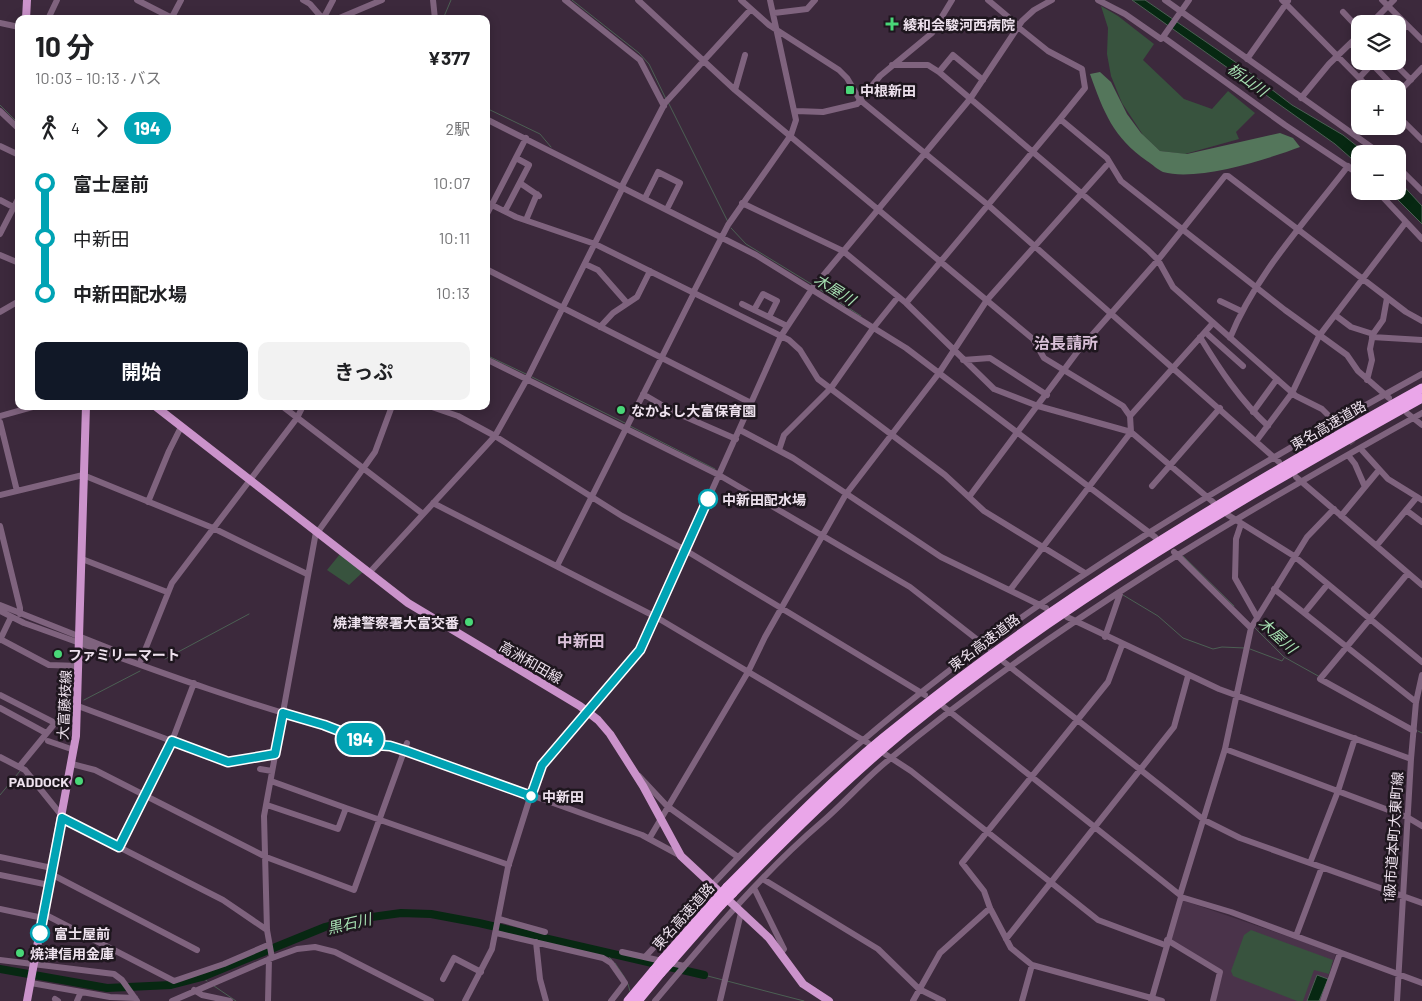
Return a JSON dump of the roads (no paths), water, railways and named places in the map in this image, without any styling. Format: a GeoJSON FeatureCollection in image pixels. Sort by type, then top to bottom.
{"type":"FeatureCollection","features":[{"type":"Feature","properties":{"kind":"highway","name":"東名高速道路"},"geometry":{"type":"LineString","coordinates":[[628,1001],[780,833],[875,744],[1015,636],[1106,574],[1211,508],[1422,388]]}},
{"type":"Feature","properties":{"kind":"highway","name":"東名高速道路"},"geometry":{"type":"LineString","coordinates":[[638,1001],[657,971],[671,962],[721,906],[730,890],[867,763],[920,719],[1012,648],[1128,570],[1209,520],[1422,398]]}},
{"type":"Feature","properties":{"kind":"main road"},"geometry":{"type":"LineString","coordinates":[[26,15],[27,0]]}},
{"type":"Feature","properties":{"kind":"main road","name":"大富藤枝線"},"geometry":{"type":"LineString","coordinates":[[27,1001],[74,750],[78,706],[86,410]]}},
{"type":"Feature","properties":{"kind":"main road","name":"高洲和田線"},"geometry":{"type":"LineString","coordinates":[[160,410],[421,612],[588,712],[610,734],[636,774],[681,856],[769,938],[782,953],[803,984],[829,1001]]}},
{"type":"Feature","properties":{"kind":"street"},"geometry":{"type":"LineString","coordinates":[[50,15],[57,0]]}},
{"type":"Feature","properties":{"kind":"street"},"geometry":{"type":"LineString","coordinates":[[136,0],[166,15]]}},
{"type":"Feature","properties":{"kind":"street"},"geometry":{"type":"LineString","coordinates":[[174,15],[181,0]]}},
{"type":"Feature","properties":{"kind":"street"},"geometry":{"type":"LineString","coordinates":[[303,0],[310,4],[320,15]]}},
{"type":"Feature","properties":{"kind":"street"},"geometry":{"type":"LineString","coordinates":[[325,15],[333,0]]}},
{"type":"Feature","properties":{"kind":"street"},"geometry":{"type":"LineString","coordinates":[[346,15],[382,0]]}},
{"type":"Feature","properties":{"kind":"street"},"geometry":{"type":"LineString","coordinates":[[433,0],[435,15]]}},
{"type":"Feature","properties":{"kind":"street"},"geometry":{"type":"LineString","coordinates":[[565,0],[640,60],[666,102]]}},
{"type":"Feature","properties":{"kind":"street"},"geometry":{"type":"LineString","coordinates":[[638,0],[735,90],[879,208],[1033,339],[1044,358],[1123,406],[1130,416],[1131,432],[1010,590]]}},
{"type":"Feature","properties":{"kind":"street"},"geometry":{"type":"LineString","coordinates":[[741,0],[777,31],[839,70],[860,100],[988,205],[1277,459]]}},
{"type":"Feature","properties":{"kind":"street"},"geometry":{"type":"LineString","coordinates":[[557,566],[728,225],[791,135],[796,112],[770,0]]}},
{"type":"Feature","properties":{"kind":"street"},"geometry":{"type":"LineString","coordinates":[[774,13],[807,9],[815,0]]}},
{"type":"Feature","properties":{"kind":"street"},"geometry":{"type":"LineString","coordinates":[[796,112],[823,112],[857,104],[892,65],[932,33],[952,0]]}},
{"type":"Feature","properties":{"kind":"street"},"geometry":{"type":"LineString","coordinates":[[906,303],[1085,88],[1082,69],[1048,50],[988,0]]}},
{"type":"Feature","properties":{"kind":"street"},"geometry":{"type":"LineString","coordinates":[[465,1001],[481,972],[496,933],[509,865],[542,765],[640,650],[781,336],[814,287],[970,99],[1018,26],[1034,10],[1052,0]]}},
{"type":"Feature","properties":{"kind":"street"},"geometry":{"type":"LineString","coordinates":[[1098,0],[1125,14],[1161,39],[1163,37],[1285,125],[1351,168]]}},
{"type":"Feature","properties":{"kind":"street"},"geometry":{"type":"LineString","coordinates":[[1166,0],[1370,145]]}},
{"type":"Feature","properties":{"kind":"street"},"geometry":{"type":"LineString","coordinates":[[1163,37],[1188,0]]}},
{"type":"Feature","properties":{"kind":"street"},"geometry":{"type":"LineString","coordinates":[[1382,0],[1422,40]]}},
{"type":"Feature","properties":{"kind":"street"},"geometry":{"type":"LineString","coordinates":[[1379,15],[1394,0]]}},
{"type":"Feature","properties":{"kind":"street"},"geometry":{"type":"LineString","coordinates":[[1247,59],[1285,1],[1359,78],[1366,70]]}},
{"type":"Feature","properties":{"kind":"street"},"geometry":{"type":"LineString","coordinates":[[369,573],[495,436],[528,379],[666,102],[751,9]]}},
{"type":"Feature","properties":{"kind":"street"},"geometry":{"type":"LineString","coordinates":[[1343,12],[1351,20]]}},
{"type":"Feature","properties":{"kind":"street"},"geometry":{"type":"LineString","coordinates":[[0,23],[15,26]]}},
{"type":"Feature","properties":{"kind":"street"},"geometry":{"type":"LineString","coordinates":[[1301,98],[1351,43]]}},
{"type":"Feature","properties":{"kind":"street"},"geometry":{"type":"LineString","coordinates":[[735,90],[745,54]]}},
{"type":"Feature","properties":{"kind":"street"},"geometry":{"type":"LineString","coordinates":[[939,72],[953,55],[983,80]]}},
{"type":"Feature","properties":{"kind":"street"},"geometry":{"type":"LineString","coordinates":[[892,65],[928,65],[939,72],[1158,260],[1173,287],[1292,393],[1322,409],[1336,423]]}},
{"type":"Feature","properties":{"kind":"street"},"geometry":{"type":"LineString","coordinates":[[1406,83],[1422,68]]}},
{"type":"Feature","properties":{"kind":"street"},"geometry":{"type":"LineString","coordinates":[[1379,70],[1388,80]]}},
{"type":"Feature","properties":{"kind":"street"},"geometry":{"type":"LineString","coordinates":[[1401,70],[1410,80]]}},
{"type":"Feature","properties":{"kind":"street"},"geometry":{"type":"LineString","coordinates":[[0,111],[15,125]]}},
{"type":"Feature","properties":{"kind":"street"},"geometry":{"type":"LineString","coordinates":[[1060,119],[1107,158],[1121,181],[1347,355],[1367,380],[1386,397]]}},
{"type":"Feature","properties":{"kind":"street"},"geometry":{"type":"LineString","coordinates":[[490,121],[722,237],[814,287],[875,326],[940,372],[1152,532]]}},
{"type":"Feature","properties":{"kind":"street"},"geometry":{"type":"LineString","coordinates":[[1406,123],[1420,135]]}},
{"type":"Feature","properties":{"kind":"street"},"geometry":{"type":"LineString","coordinates":[[526,138],[491,203],[526,219],[596,242],[795,344],[814,374],[893,435],[984,511],[1085,573]]}},
{"type":"Feature","properties":{"kind":"street"},"geometry":{"type":"LineString","coordinates":[[0,146],[15,153]]}},
{"type":"Feature","properties":{"kind":"street"},"geometry":{"type":"LineString","coordinates":[[506,210],[529,165],[516,158]]}},
{"type":"Feature","properties":{"kind":"street"},"geometry":{"type":"LineString","coordinates":[[650,839],[667,806],[748,672],[846,494],[940,372],[987,300],[1106,166]]}},
{"type":"Feature","properties":{"kind":"street"},"geometry":{"type":"LineString","coordinates":[[1230,338],[1241,310],[1256,286],[1348,166]]}},
{"type":"Feature","properties":{"kind":"street"},"geometry":{"type":"LineString","coordinates":[[645,198],[658,172],[680,183],[667,209]]}},
{"type":"Feature","properties":{"kind":"street"},"geometry":{"type":"LineString","coordinates":[[1406,175],[1422,191]]}},
{"type":"Feature","properties":{"kind":"street"},"geometry":{"type":"LineString","coordinates":[[969,497],[1065,372],[1078,351],[1158,260],[1225,176],[1228,176],[1387,298],[1422,321]]}},
{"type":"Feature","properties":{"kind":"street"},"geometry":{"type":"LineString","coordinates":[[520,183],[539,195],[526,219]]}},
{"type":"Feature","properties":{"kind":"street"},"geometry":{"type":"LineString","coordinates":[[0,200],[15,208]]}},
{"type":"Feature","properties":{"kind":"street"},"geometry":{"type":"LineString","coordinates":[[1385,200],[1422,239]]}},
{"type":"Feature","properties":{"kind":"street"},"geometry":{"type":"LineString","coordinates":[[742,203],[843,251],[906,303],[994,389],[1038,406],[1131,432],[1208,495],[1213,502]]}},
{"type":"Feature","properties":{"kind":"street"},"geometry":{"type":"LineString","coordinates":[[0,234],[15,210]]}},
{"type":"Feature","properties":{"kind":"street"},"geometry":{"type":"LineString","coordinates":[[1257,440],[1292,393],[1320,336],[1406,222]]}},
{"type":"Feature","properties":{"kind":"street"},"geometry":{"type":"LineString","coordinates":[[0,255],[15,261]]}},
{"type":"Feature","properties":{"kind":"street"},"geometry":{"type":"LineString","coordinates":[[585,264],[598,270],[627,303]]}},
{"type":"Feature","properties":{"kind":"street"},"geometry":{"type":"LineString","coordinates":[[490,271],[751,403]]}},
{"type":"Feature","properties":{"kind":"street"},"geometry":{"type":"LineString","coordinates":[[600,327],[613,313],[637,296],[650,271]]}},
{"type":"Feature","properties":{"kind":"street"},"geometry":{"type":"LineString","coordinates":[[754,310],[763,294],[777,301],[769,317]]}},
{"type":"Feature","properties":{"kind":"street"},"geometry":{"type":"LineString","coordinates":[[778,450],[784,435],[832,388],[875,326],[898,297]]}},
{"type":"Feature","properties":{"kind":"street"},"geometry":{"type":"LineString","coordinates":[[1367,380],[1372,360],[1370,349],[1373,336],[1382,320],[1387,298]]}},
{"type":"Feature","properties":{"kind":"street"},"geometry":{"type":"LineString","coordinates":[[1220,300],[1241,310]]}},
{"type":"Feature","properties":{"kind":"street"},"geometry":{"type":"LineString","coordinates":[[0,311],[15,303]]}},
{"type":"Feature","properties":{"kind":"street"},"geometry":{"type":"LineString","coordinates":[[742,304],[787,326]]}},
{"type":"Feature","properties":{"kind":"street"},"geometry":{"type":"LineString","coordinates":[[1335,315],[1350,327],[1373,336],[1422,340]]}},
{"type":"Feature","properties":{"kind":"street"},"geometry":{"type":"LineString","coordinates":[[1130,416],[1172,366],[1213,323]]}},
{"type":"Feature","properties":{"kind":"street"},"geometry":{"type":"LineString","coordinates":[[1203,335],[1243,366]]}},
{"type":"Feature","properties":{"kind":"street"},"geometry":{"type":"LineString","coordinates":[[1203,335],[1226,380],[1253,412],[1268,426]]}},
{"type":"Feature","properties":{"kind":"street"},"geometry":{"type":"LineString","coordinates":[[963,360],[990,358],[1047,395]]}},
{"type":"Feature","properties":{"kind":"street"},"geometry":{"type":"LineString","coordinates":[[490,361],[719,475],[910,587],[985,646]]}},
{"type":"Feature","properties":{"kind":"street"},"geometry":{"type":"LineString","coordinates":[[645,957],[738,857],[803,792],[922,694],[985,646],[1043,606],[1085,573],[1208,495],[1277,459],[1336,423],[1386,397],[1422,374]]}},
{"type":"Feature","properties":{"kind":"street"},"geometry":{"type":"LineString","coordinates":[[1253,412],[1277,379]]}},
{"type":"Feature","properties":{"kind":"street"},"geometry":{"type":"LineString","coordinates":[[643,394],[672,411],[736,439]]}},
{"type":"Feature","properties":{"kind":"street"},"geometry":{"type":"LineString","coordinates":[[1152,486],[1220,408]]}},
{"type":"Feature","properties":{"kind":"street"},"geometry":{"type":"LineString","coordinates":[[0,416],[22,410]]}},
{"type":"Feature","properties":{"kind":"street"},"geometry":{"type":"LineString","coordinates":[[287,410],[423,514]]}},
{"type":"Feature","properties":{"kind":"street"},"geometry":{"type":"LineString","coordinates":[[141,660],[166,592],[212,528],[297,418],[301,410]]}},
{"type":"Feature","properties":{"kind":"street"},"geometry":{"type":"LineString","coordinates":[[268,1001],[271,957],[267,930],[264,816],[307,574],[317,532],[375,452],[391,410]]}},
{"type":"Feature","properties":{"kind":"street"},"geometry":{"type":"LineString","coordinates":[[441,410],[458,416],[495,436],[622,516],[685,550],[922,694]]}},
{"type":"Feature","properties":{"kind":"street"},"geometry":{"type":"LineString","coordinates":[[1407,413],[1422,425]]}},
{"type":"Feature","properties":{"kind":"street"},"geometry":{"type":"LineString","coordinates":[[655,1001],[683,967],[738,910],[763,879],[888,756],[947,709],[1006,664],[1231,517],[1298,478],[1348,455],[1357,447],[1422,413]]}},
{"type":"Feature","properties":{"kind":"street"},"geometry":{"type":"LineString","coordinates":[[0,422],[17,491]]}},
{"type":"Feature","properties":{"kind":"street"},"geometry":{"type":"LineString","coordinates":[[148,502],[169,451],[182,427]]}},
{"type":"Feature","properties":{"kind":"street"},"geometry":{"type":"LineString","coordinates":[[740,430],[778,450],[941,558],[1043,606]]}},
{"type":"Feature","properties":{"kind":"street"},"geometry":{"type":"LineString","coordinates":[[1357,447],[1396,486],[1419,498],[1406,510],[1377,545]]}},
{"type":"Feature","properties":{"kind":"street"},"geometry":{"type":"LineString","coordinates":[[1348,455],[1356,464],[1365,487]]}},
{"type":"Feature","properties":{"kind":"street"},"geometry":{"type":"LineString","coordinates":[[1341,516],[1379,470]]}},
{"type":"Feature","properties":{"kind":"street"},"geometry":{"type":"LineString","coordinates":[[0,495],[83,475],[212,528],[307,574]]}},
{"type":"Feature","properties":{"kind":"street"},"geometry":{"type":"LineString","coordinates":[[1298,478],[1422,585]]}},
{"type":"Feature","properties":{"kind":"street"},"geometry":{"type":"LineString","coordinates":[[433,503],[656,616],[865,742]]}},
{"type":"Feature","properties":{"kind":"street"},"geometry":{"type":"LineString","coordinates":[[1151,1000],[1166,942],[1225,749],[1252,627],[1306,536],[1334,509]]}},
{"type":"Feature","properties":{"kind":"street"},"geometry":{"type":"LineString","coordinates":[[1406,510],[1422,522]]}},
{"type":"Feature","properties":{"kind":"street"},"geometry":{"type":"LineString","coordinates":[[1231,517],[1294,556],[1422,662]]}},
{"type":"Feature","properties":{"kind":"street"},"geometry":{"type":"LineString","coordinates":[[1241,524],[1236,539],[1234,578],[1257,617]]}},
{"type":"Feature","properties":{"kind":"street"},"geometry":{"type":"LineString","coordinates":[[0,526],[20,614]]}},
{"type":"Feature","properties":{"kind":"street"},"geometry":{"type":"LineString","coordinates":[[1177,552],[1252,627]]}},
{"type":"Feature","properties":{"kind":"street"},"geometry":{"type":"LineString","coordinates":[[82,559],[166,592]]}},
{"type":"Feature","properties":{"kind":"street"},"geometry":{"type":"LineString","coordinates":[[1408,573],[1321,678],[1414,729],[1422,731]]}},
{"type":"Feature","properties":{"kind":"street"},"geometry":{"type":"LineString","coordinates":[[1305,612],[1327,585]]}},
{"type":"Feature","properties":{"kind":"street"},"geometry":{"type":"LineString","coordinates":[[1274,589],[1416,702]]}},
{"type":"Feature","properties":{"kind":"street"},"geometry":{"type":"LineString","coordinates":[[1105,636],[1122,590]]}},
{"type":"Feature","properties":{"kind":"street"},"geometry":{"type":"LineString","coordinates":[[0,605],[80,640],[194,683],[324,725],[376,745],[390,746],[406,751],[650,839],[681,856]]}},
{"type":"Feature","properties":{"kind":"street"},"geometry":{"type":"LineString","coordinates":[[0,612],[141,660],[283,713]]}},
{"type":"Feature","properties":{"kind":"street"},"geometry":{"type":"LineString","coordinates":[[11,617],[0,639],[49,665],[79,666]]}},
{"type":"Feature","properties":{"kind":"street"},"geometry":{"type":"LineString","coordinates":[[1067,617],[1188,676],[1236,696],[1411,758]]}},
{"type":"Feature","properties":{"kind":"street"},"geometry":{"type":"LineString","coordinates":[[1122,645],[1108,682],[962,863],[984,891],[990,908],[1016,954],[1032,965],[1151,1000],[1162,1001]]}},
{"type":"Feature","properties":{"kind":"street"},"geometry":{"type":"LineString","coordinates":[[1006,664],[1204,820],[1240,838],[1422,903]]}},
{"type":"Feature","properties":{"kind":"street","name":"1級市道本町大東町線"},"geometry":{"type":"LineString","coordinates":[[1397,1001],[1406,817],[1416,702],[1422,675]]}},
{"type":"Feature","properties":{"kind":"street"},"geometry":{"type":"LineString","coordinates":[[1006,939],[1174,727],[1188,676]]}},
{"type":"Feature","properties":{"kind":"street"},"geometry":{"type":"LineString","coordinates":[[119,847],[172,741],[194,683]]}},
{"type":"Feature","properties":{"kind":"street"},"geometry":{"type":"LineString","coordinates":[[0,695],[55,723],[21,768]]}},
{"type":"Feature","properties":{"kind":"street"},"geometry":{"type":"LineString","coordinates":[[78,706],[228,762],[275,754]]}},
{"type":"Feature","properties":{"kind":"street"},"geometry":{"type":"LineString","coordinates":[[0,708],[46,733]]}},
{"type":"Feature","properties":{"kind":"street"},"geometry":{"type":"LineString","coordinates":[[947,709],[1180,896],[1296,936],[1422,983]]}},
{"type":"Feature","properties":{"kind":"street"},"geometry":{"type":"LineString","coordinates":[[1310,863],[1338,791],[1355,738]]}},
{"type":"Feature","properties":{"kind":"street"},"geometry":{"type":"LineString","coordinates":[[48,741],[74,750]]}},
{"type":"Feature","properties":{"kind":"street"},"geometry":{"type":"LineString","coordinates":[[72,764],[95,770],[266,857],[354,890],[407,744]]}},
{"type":"Feature","properties":{"kind":"street"},"geometry":{"type":"LineString","coordinates":[[1225,749],[1406,817],[1422,826]]}},
{"type":"Feature","properties":{"kind":"street"},"geometry":{"type":"LineString","coordinates":[[888,756],[911,771],[1098,920],[1166,942],[1220,972],[1213,1001]]}},
{"type":"Feature","properties":{"kind":"street"},"geometry":{"type":"LineString","coordinates":[[0,757],[21,768],[62,817],[223,900],[267,930]]}},
{"type":"Feature","properties":{"kind":"street"},"geometry":{"type":"LineString","coordinates":[[260,769],[272,771]]}},
{"type":"Feature","properties":{"kind":"street"},"geometry":{"type":"LineString","coordinates":[[636,774],[667,806],[738,857]]}},
{"type":"Feature","properties":{"kind":"street"},"geometry":{"type":"LineString","coordinates":[[271,781],[509,865]]}},
{"type":"Feature","properties":{"kind":"street"},"geometry":{"type":"LineString","coordinates":[[267,806],[338,829],[346,808]]}},
{"type":"Feature","properties":{"kind":"street"},"geometry":{"type":"LineString","coordinates":[[0,856],[52,871],[197,950]]}},
{"type":"Feature","properties":{"kind":"street"},"geometry":{"type":"LineString","coordinates":[[1296,936],[1322,866]]}},
{"type":"Feature","properties":{"kind":"street"},"geometry":{"type":"LineString","coordinates":[[0,875],[49,885]]}},
{"type":"Feature","properties":{"kind":"street"},"geometry":{"type":"LineString","coordinates":[[763,879],[878,949],[920,989],[943,1001]]}},
{"type":"Feature","properties":{"kind":"street"},"geometry":{"type":"LineString","coordinates":[[754,888],[784,950],[782,953]]}},
{"type":"Feature","properties":{"kind":"street"},"geometry":{"type":"LineString","coordinates":[[913,1001],[940,953],[990,908]]}},
{"type":"Feature","properties":{"kind":"street"},"geometry":{"type":"LineString","coordinates":[[0,909],[43,916],[174,981],[224,964],[268,945]]}},
{"type":"Feature","properties":{"kind":"street"},"geometry":{"type":"LineString","coordinates":[[720,1001],[738,910]]}},
{"type":"Feature","properties":{"kind":"street"},"geometry":{"type":"LineString","coordinates":[[498,921],[545,932]]}},
{"type":"Feature","properties":{"kind":"street"},"geometry":{"type":"LineString","coordinates":[[496,933],[604,958],[611,963],[625,983],[611,1001]]}},
{"type":"Feature","properties":{"kind":"street"},"geometry":{"type":"LineString","coordinates":[[536,942],[540,978],[546,1001]]}},
{"type":"Feature","properties":{"kind":"street"},"geometry":{"type":"LineString","coordinates":[[172,1001],[190,990],[271,957],[304,947],[326,949],[431,1001]]}},
{"type":"Feature","properties":{"kind":"street"},"geometry":{"type":"LineString","coordinates":[[622,952],[683,967]]}},
{"type":"Feature","properties":{"kind":"street"},"geometry":{"type":"LineString","coordinates":[[1323,1001],[1340,953]]}},
{"type":"Feature","properties":{"kind":"street"},"geometry":{"type":"LineString","coordinates":[[443,979],[454,958],[481,972]]}},
{"type":"Feature","properties":{"kind":"street"},"geometry":{"type":"LineString","coordinates":[[0,960],[34,966],[114,974],[127,986],[136,999]]}},
{"type":"Feature","properties":{"kind":"street"},"geometry":{"type":"LineString","coordinates":[[1022,1001],[1032,965]]}},
{"type":"Feature","properties":{"kind":"street"},"geometry":{"type":"LineString","coordinates":[[184,980],[190,990],[202,995],[230,1001]]}},
{"type":"Feature","properties":{"kind":"street"},"geometry":{"type":"LineString","coordinates":[[31,982],[81,992],[98,998],[136,999]]}},
{"type":"Feature","properties":{"kind":"street"},"geometry":{"type":"LineString","coordinates":[[77,1001],[81,992]]}},
{"type":"Feature","properties":{"kind":"water","name":"栃山川"},"geometry":{"type":"Polygon","coordinates":[[[1132,0],[1145,0],[1241,66],[1292,105],[1343,135],[1356,145],[1351,145],[1351,158],[1335,144],[1132,0]]]}},
{"type":"Feature","properties":{"kind":"water"},"geometry":{"type":"Polygon","coordinates":[[[1406,189],[1422,206],[1422,224],[1398,200],[1406,200],[1406,189]]]}},
{"type":"Feature","properties":{"kind":"water"},"geometry":{"type":"Polygon","coordinates":[[[1317,975],[1328,979],[1319,1001],[1307,1001],[1317,975]]]}},
{"type":"Feature","properties":{"kind":"waterway"},"geometry":{"type":"LineString","coordinates":[[445,15],[451,0]]}},
{"type":"Feature","properties":{"kind":"waterway","name":"木屋川"},"geometry":{"type":"LineString","coordinates":[[572,0],[639,53],[649,64],[666,99]]}},
{"type":"Feature","properties":{"kind":"waterway","name":"木屋川"},"geometry":{"type":"LineString","coordinates":[[668,102],[728,222]]}},
{"type":"Feature","properties":{"kind":"waterway"},"geometry":{"type":"LineString","coordinates":[[0,105],[15,120]]}},
{"type":"Feature","properties":{"kind":"waterway"},"geometry":{"type":"LineString","coordinates":[[490,110],[540,134],[551,147]]}},
{"type":"Feature","properties":{"kind":"waterway","name":"木屋川"},"geometry":{"type":"LineString","coordinates":[[731,228],[746,244],[813,285]]}},
{"type":"Feature","properties":{"kind":"waterway","name":"木屋川"},"geometry":{"type":"LineString","coordinates":[[816,287],[861,316]]}},
{"type":"Feature","properties":{"kind":"waterway"},"geometry":{"type":"LineString","coordinates":[[490,357],[526,374]]}},
{"type":"Feature","properties":{"kind":"waterway"},"geometry":{"type":"LineString","coordinates":[[532,377],[625,423]]}},
{"type":"Feature","properties":{"kind":"waterway"},"geometry":{"type":"LineString","coordinates":[[630,426],[715,469]]}},
{"type":"Feature","properties":{"kind":"waterway","name":"木屋川"},"geometry":{"type":"LineString","coordinates":[[1183,556],[1234,606]]}},
{"type":"Feature","properties":{"kind":"waterway"},"geometry":{"type":"LineString","coordinates":[[1123,595],[1158,616],[1183,638],[1213,649],[1222,647],[1245,648]]}},
{"type":"Feature","properties":{"kind":"waterway"},"geometry":{"type":"LineString","coordinates":[[165,659],[249,614]]}},
{"type":"Feature","properties":{"kind":"waterway","name":"木屋川"},"geometry":{"type":"LineString","coordinates":[[1254,627],[1284,657],[1320,677]]}},
{"type":"Feature","properties":{"kind":"waterway"},"geometry":{"type":"LineString","coordinates":[[1250,649],[1282,661],[1284,658]]}},
{"type":"Feature","properties":{"kind":"waterway"},"geometry":{"type":"LineString","coordinates":[[84,700],[140,671]]}},
{"type":"Feature","properties":{"kind":"waterway"},"geometry":{"type":"LineString","coordinates":[[58,722],[72,707]]}},
{"type":"Feature","properties":{"kind":"waterway","name":"木屋川"},"geometry":{"type":"LineString","coordinates":[[1418,731],[1422,733]]}},
{"type":"Feature","properties":{"kind":"waterway"},"geometry":{"type":"LineString","coordinates":[[0,795],[20,771]]}},
{"type":"Feature","properties":{"kind":"waterway","name":"黒石川"},"geometry":{"type":"LineString","coordinates":[[0,969],[107,988],[171,985],[202,977],[325,927],[350,920],[401,913],[431,914],[479,923],[704,975]]}},
{"type":"Feature","properties":{"kind":"waterway","name":"黒石川"},"geometry":{"type":"LineString","coordinates":[[605,953],[612,960]]}},
{"type":"Feature","properties":{"kind":"waterway"},"geometry":{"type":"LineString","coordinates":[[615,963],[625,978]]}},
{"type":"Feature","properties":{"kind":"waterway"},"geometry":{"type":"LineString","coordinates":[[704,975],[723,980]]}},
{"type":"Feature","properties":{"kind":"waterway","name":"黒石川"},"geometry":{"type":"LineString","coordinates":[[202,977],[207,981]]}},
{"type":"Feature","properties":{"kind":"waterway"},"geometry":{"type":"LineString","coordinates":[[727,981],[804,1001]]}},
{"type":"Feature","properties":{"kind":"waterway"},"geometry":{"type":"LineString","coordinates":[[628,984],[630,991]]}},
{"type":"Feature","properties":{"kind":"waterway"},"geometry":{"type":"LineString","coordinates":[[214,986],[236,1001]]}},
{"type":"Feature","properties":{"kind":"tunnel"},"geometry":{"type":"LineString","coordinates":[[1338,425],[1354,445]]}},
{"type":"Feature","properties":{"kind":"place","name":"綾和会駿河西病院"},"geometry":{"type":"Point","coordinates":[892,24]}},
{"type":"Feature","properties":{"kind":"place","name":"中根新田"},"geometry":{"type":"Point","coordinates":[850,90]}},
{"type":"Feature","properties":{"kind":"place","name":"なかよし大富保育園"},"geometry":{"type":"Point","coordinates":[621,410]}},
{"type":"Feature","properties":{"kind":"place","name":"中新田配水場"},"geometry":{"type":"Point","coordinates":[708,499]}},
{"type":"Feature","properties":{"kind":"place","name":"焼津警察署大富交番"},"geometry":{"type":"Point","coordinates":[469,622]}},
{"type":"Feature","properties":{"kind":"place","name":"ファミリーマート"},"geometry":{"type":"Point","coordinates":[58,654]}},
{"type":"Feature","properties":{"kind":"place","name":"PADDOCK"},"geometry":{"type":"Point","coordinates":[79,781]}},
{"type":"Feature","properties":{"kind":"place","name":"中新田"},"geometry":{"type":"Point","coordinates":[531,796]}},
{"type":"Feature","properties":{"kind":"place","name":"富士屋前"},"geometry":{"type":"Point","coordinates":[40,933]}},
{"type":"Feature","properties":{"kind":"place","name":"焼津信用金庫"},"geometry":{"type":"Point","coordinates":[20,953]}},
{"type":"Feature","properties":{"kind":"district","name":"治長請所"},"geometry":{"type":"Point","coordinates":[1066,342]}},
{"type":"Feature","properties":{"kind":"district","name":"中新田"},"geometry":{"type":"Point","coordinates":[581,640]}}]}
